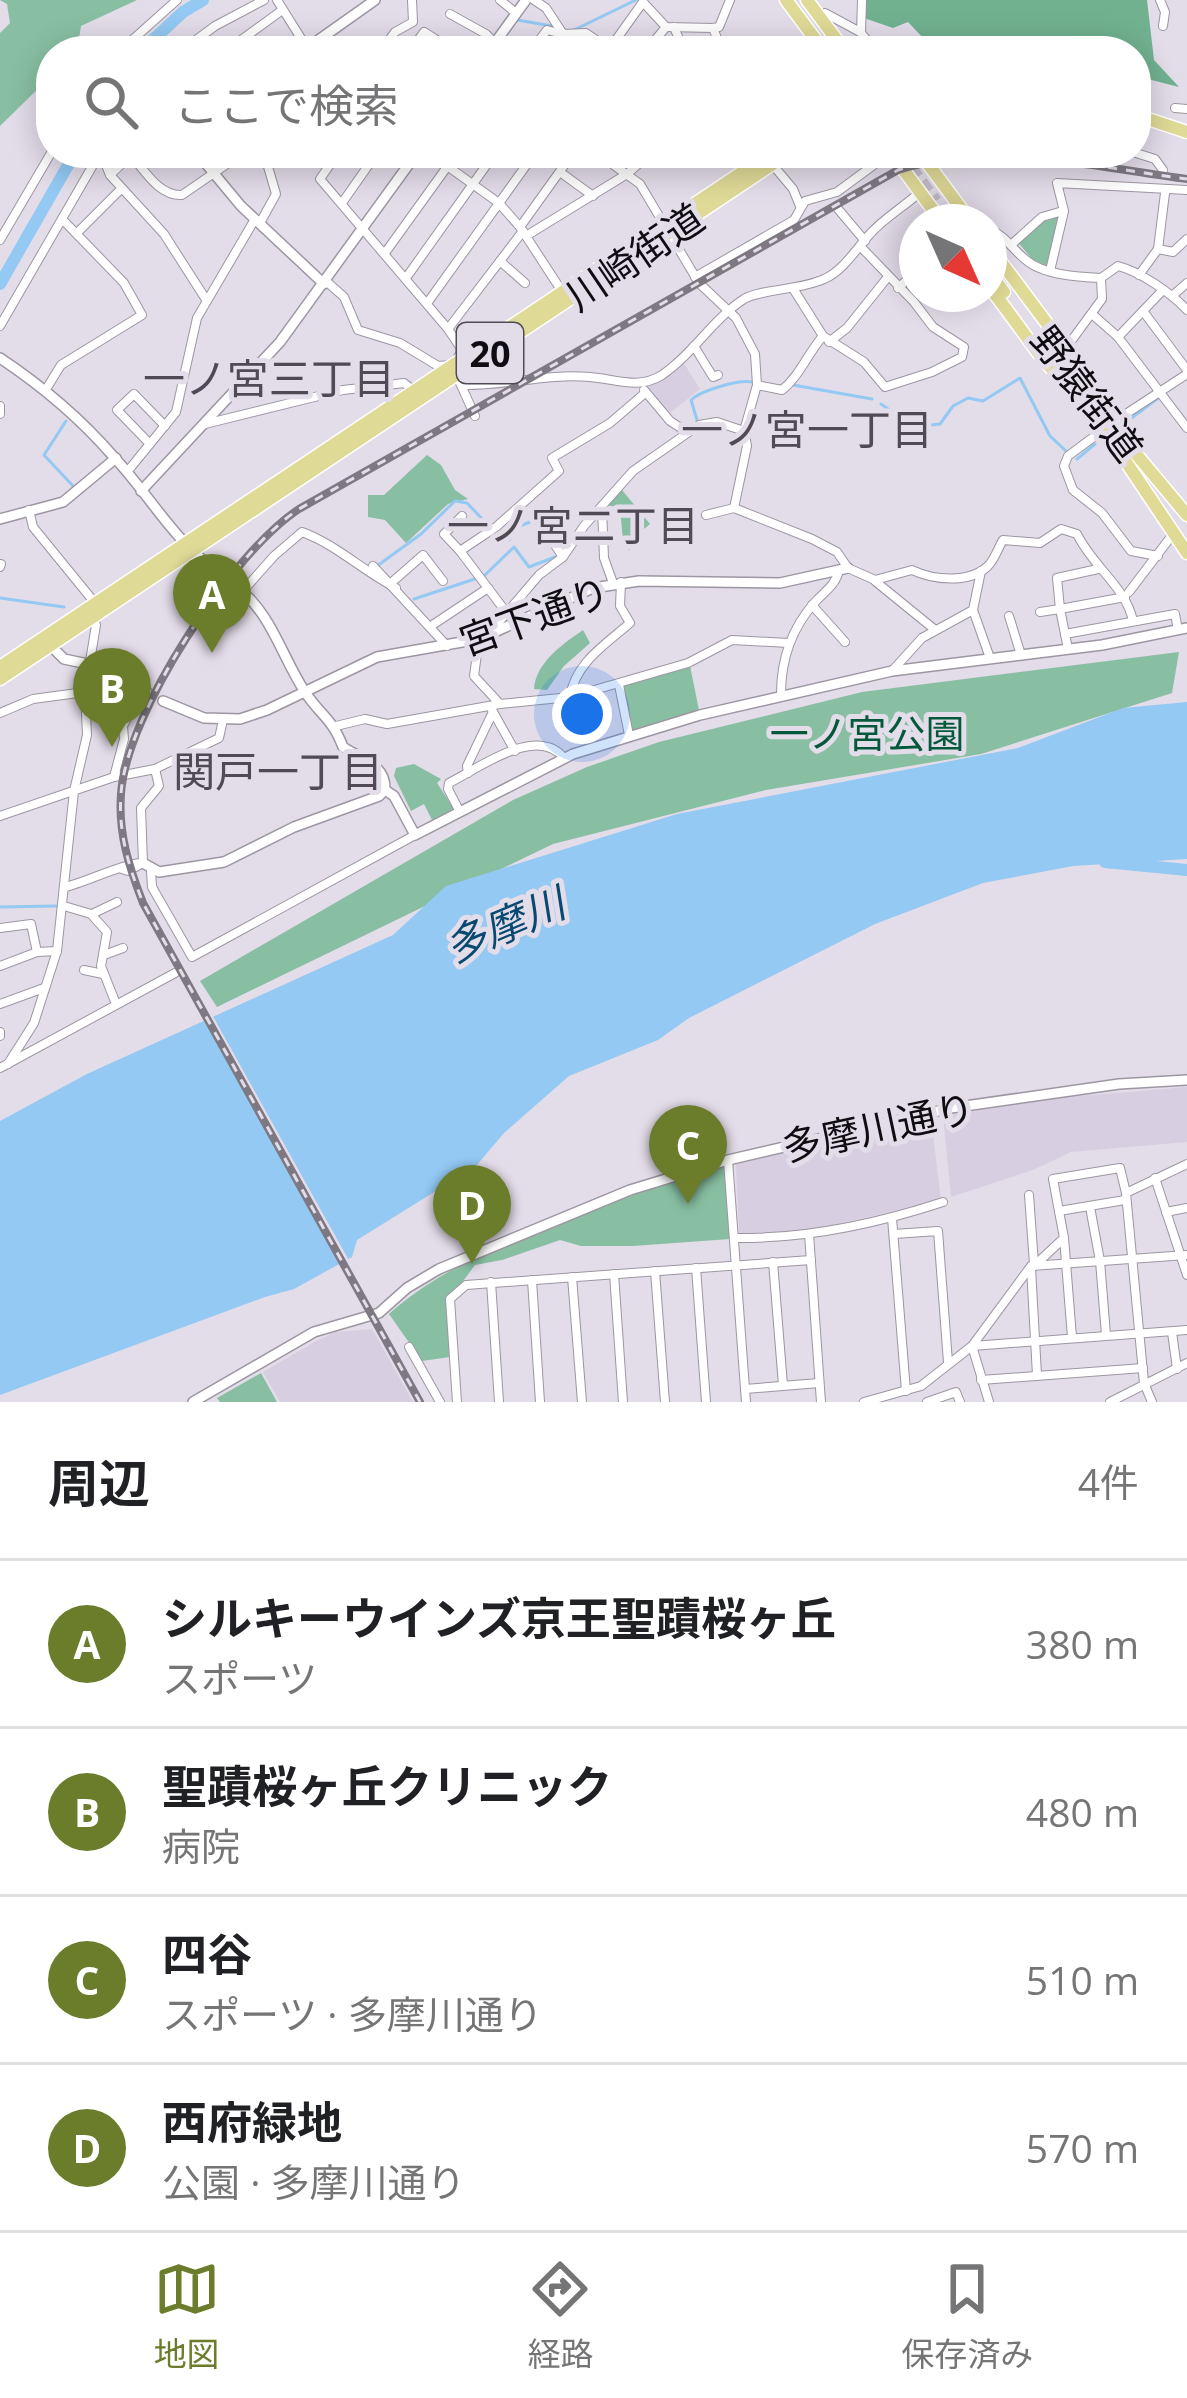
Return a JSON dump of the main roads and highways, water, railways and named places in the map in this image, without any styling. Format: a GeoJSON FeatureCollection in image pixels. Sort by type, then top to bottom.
{"type":"FeatureCollection","features":[{"type":"Feature","properties":{"kind":"main road"},"geometry":{"type":"LineString","coordinates":[[776,0],[803,36]]}},
{"type":"Feature","properties":{"kind":"main road"},"geometry":{"type":"LineString","coordinates":[[786,0],[813,36]]}},
{"type":"Feature","properties":{"kind":"main road"},"geometry":{"type":"LineString","coordinates":[[797,0],[824,36]]}},
{"type":"Feature","properties":{"kind":"main road"},"geometry":{"type":"LineString","coordinates":[[815,6],[835,36]]}},
{"type":"Feature","properties":{"kind":"main road"},"geometry":{"type":"LineString","coordinates":[[1151,121],[1187,132]]}},
{"type":"Feature","properties":{"kind":"main road","name":"川崎街道"},"geometry":{"type":"LineString","coordinates":[[186,548],[457,375],[752,168]]}},
{"type":"Feature","properties":{"kind":"main road"},"geometry":{"type":"LineString","coordinates":[[906,168],[943,204]]}},
{"type":"Feature","properties":{"kind":"main road"},"geometry":{"type":"LineString","coordinates":[[923,168],[937,204]]}},
{"type":"Feature","properties":{"kind":"main road"},"geometry":{"type":"LineString","coordinates":[[934,195],[940,204]]}},
{"type":"Feature","properties":{"kind":"main road"},"geometry":{"type":"LineString","coordinates":[[934,195],[946,204]]}},
{"type":"Feature","properties":{"kind":"main road"},"geometry":{"type":"LineString","coordinates":[[1007,270],[1066,349],[1108,426]]}},
{"type":"Feature","properties":{"kind":"main road","name":"野猿街道"},"geometry":{"type":"LineString","coordinates":[[1007,284],[1183,533],[1187,553]]}},
{"type":"Feature","properties":{"kind":"main road","name":"野猿街道"},"geometry":{"type":"LineString","coordinates":[[1007,295],[1108,426]]}},
{"type":"Feature","properties":{"kind":"main road"},"geometry":{"type":"LineString","coordinates":[[1007,310],[1039,354],[1187,514]]}},
{"type":"Feature","properties":{"kind":"main road","name":"川崎街道"},"geometry":{"type":"LineString","coordinates":[[0,679],[414,391],[457,375]]}},
{"type":"Feature","properties":{"kind":"main road","name":"川崎街道"},"geometry":{"type":"LineString","coordinates":[[0,667],[47,642]]}},
{"type":"Feature","properties":{"kind":"water"},"geometry":{"type":"Polygon","coordinates":[[[1187,702],[1187,859],[1073,866],[983,883],[875,924],[689,1018],[658,1040],[569,1076],[504,1133],[476,1166],[357,1240],[352,1257],[294,1289],[0,1395],[0,1121],[87,1074],[393,935],[446,886],[677,814],[1018,748],[1123,708],[1187,702]]]}},
{"type":"Feature","properties":{"kind":"waterway"},"geometry":{"type":"LineString","coordinates":[[157,36],[203,0]]}},
{"type":"Feature","properties":{"kind":"waterway"},"geometry":{"type":"LineString","coordinates":[[574,30],[636,0]]}},
{"type":"Feature","properties":{"kind":"waterway"},"geometry":{"type":"LineString","coordinates":[[517,20],[552,26]]}},
{"type":"Feature","properties":{"kind":"waterway"},"geometry":{"type":"LineString","coordinates":[[0,284],[66,168]]}},
{"type":"Feature","properties":{"kind":"waterway"},"geometry":{"type":"LineString","coordinates":[[881,404],[913,427],[940,424],[953,406],[968,398],[983,401],[1020,378],[1050,436],[1067,452]]}},
{"type":"Feature","properties":{"kind":"waterway"},"geometry":{"type":"LineString","coordinates":[[697,420],[691,400],[729,384],[752,382]]}},
{"type":"Feature","properties":{"kind":"waterway"},"geometry":{"type":"LineString","coordinates":[[793,385],[872,399]]}},
{"type":"Feature","properties":{"kind":"waterway"},"geometry":{"type":"LineString","coordinates":[[1129,420],[1157,399]]}},
{"type":"Feature","properties":{"kind":"waterway"},"geometry":{"type":"LineString","coordinates":[[66,421],[44,455],[73,486]]}},
{"type":"Feature","properties":{"kind":"waterway"},"geometry":{"type":"LineString","coordinates":[[1077,459],[1095,444]]}},
{"type":"Feature","properties":{"kind":"waterway"},"geometry":{"type":"LineString","coordinates":[[630,469],[647,457]]}},
{"type":"Feature","properties":{"kind":"waterway"},"geometry":{"type":"LineString","coordinates":[[377,566],[455,501],[467,503],[489,526]]}},
{"type":"Feature","properties":{"kind":"waterway"},"geometry":{"type":"LineString","coordinates":[[495,534],[509,540],[530,522]]}},
{"type":"Feature","properties":{"kind":"waterway"},"geometry":{"type":"LineString","coordinates":[[414,599],[484,576],[514,547],[529,567],[555,557]]}},
{"type":"Feature","properties":{"kind":"waterway"},"geometry":{"type":"LineString","coordinates":[[0,598],[64,607]]}},
{"type":"Feature","properties":{"kind":"waterway","name":"多摩川"},"geometry":{"type":"LineString","coordinates":[[1105,862],[1187,870]]}},
{"type":"Feature","properties":{"kind":"waterway"},"geometry":{"type":"LineString","coordinates":[[0,907],[56,906]]}},
{"type":"Feature","properties":{"kind":"tunnel"},"geometry":{"type":"LineString","coordinates":[[911,168],[936,201]]}},
{"type":"Feature","properties":{"kind":"railway"},"geometry":{"type":"LineString","coordinates":[[420,1402],[143,903],[129,863],[121,808],[127,760],[141,722],[186,638],[214,598],[243,561],[299,509],[907,168]]}},
{"type":"Feature","properties":{"kind":"railway"},"geometry":{"type":"LineString","coordinates":[[1113,168],[1187,179]]}},
{"type":"Feature","properties":{"kind":"place","name":"シルキーウインズ京王聖蹟桜ヶ丘"},"geometry":{"type":"Point","coordinates":[212,653]}},
{"type":"Feature","properties":{"kind":"place","name":"聖蹟桜ヶ丘クリニック"},"geometry":{"type":"Point","coordinates":[112,747]}},
{"type":"Feature","properties":{"kind":"place","name":"四谷"},"geometry":{"type":"Point","coordinates":[688,1204]}},
{"type":"Feature","properties":{"kind":"place","name":"西府緑地"},"geometry":{"type":"Point","coordinates":[472,1264]}},
{"type":"Feature","properties":{"kind":"district","name":"一ノ宮三丁目"},"geometry":{"type":"Point","coordinates":[269,377]}},
{"type":"Feature","properties":{"kind":"district","name":"一ノ宮一丁目"},"geometry":{"type":"Point","coordinates":[807,428]}},
{"type":"Feature","properties":{"kind":"district","name":"一ノ宮二丁目"},"geometry":{"type":"Point","coordinates":[573,524]}},
{"type":"Feature","properties":{"kind":"district","name":"関戸一丁目"},"geometry":{"type":"Point","coordinates":[278,770]}},
{"type":"Feature","properties":{"kind":"park label","name":"一ノ宮公園"},"geometry":{"type":"Point","coordinates":[867,732]}}]}
